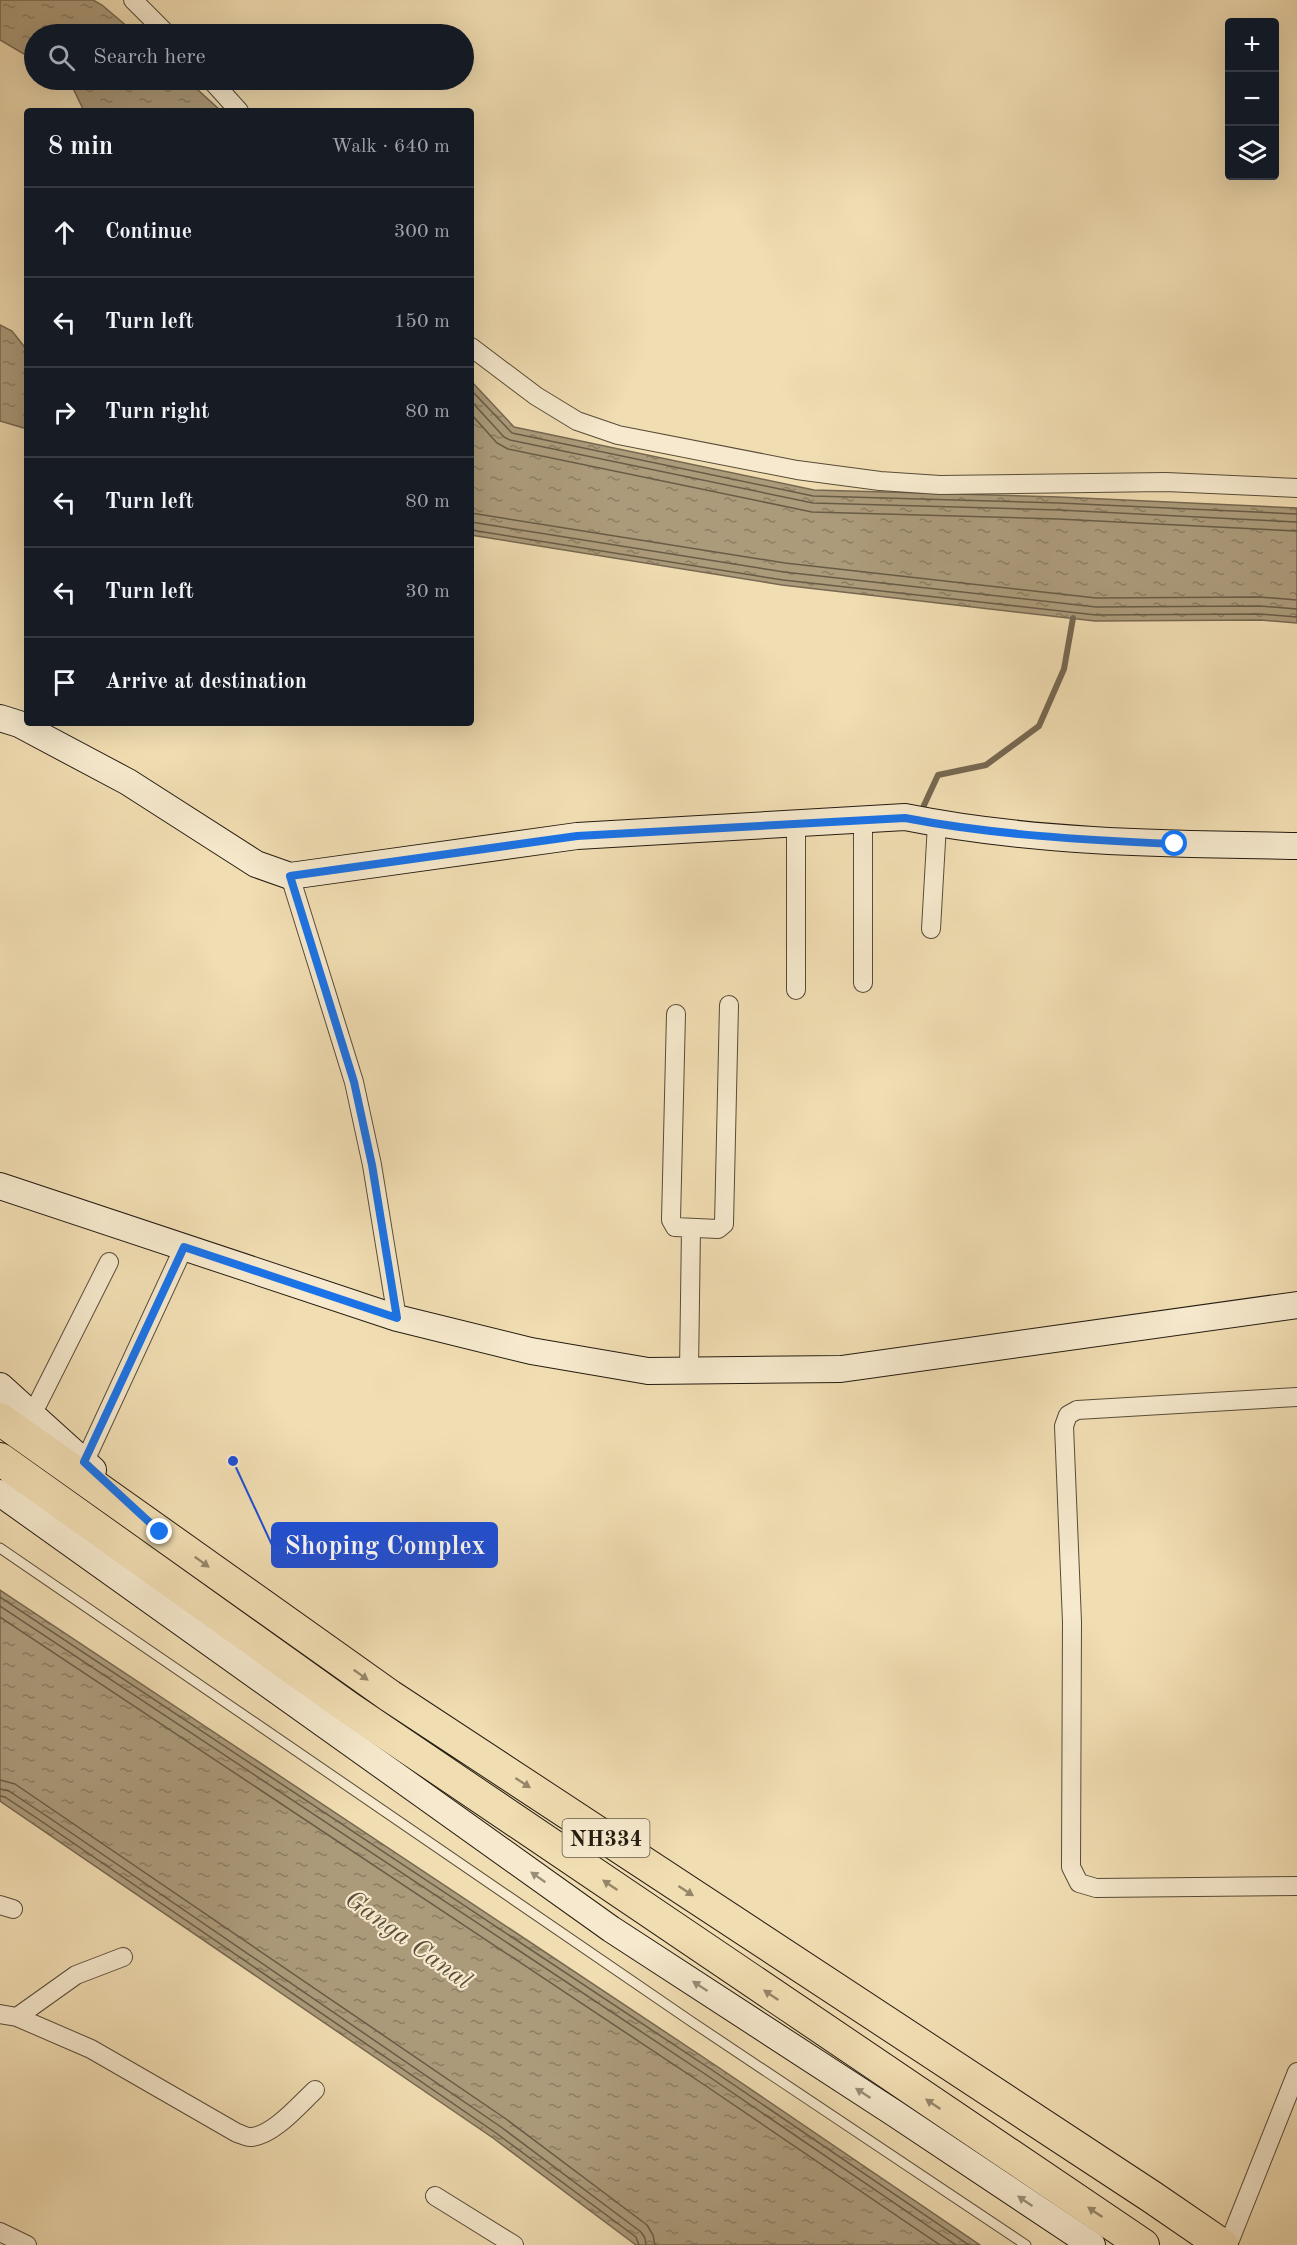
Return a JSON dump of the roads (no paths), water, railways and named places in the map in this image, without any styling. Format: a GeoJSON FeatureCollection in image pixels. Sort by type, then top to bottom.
{"type":"FeatureCollection","features":[{"type":"Feature","properties":{"kind":"highway","name":"NH334"},"geometry":{"type":"LineString","coordinates":[[0,1419],[390,1696],[1222,2245]]}},
{"type":"Feature","properties":{"kind":"highway","name":"NH334"},"geometry":{"type":"LineString","coordinates":[[0,1459],[349,1708],[1143,2245]]}},
{"type":"Feature","properties":{"kind":"street"},"geometry":{"type":"LineString","coordinates":[[133,0],[157,24]]}},
{"type":"Feature","properties":{"kind":"street"},"geometry":{"type":"LineString","coordinates":[[220,90],[236,108]]}},
{"type":"Feature","properties":{"kind":"street"},"geometry":{"type":"LineString","coordinates":[[474,349],[536,396],[577,421],[618,435],[797,470],[880,481],[940,485],[1166,482],[1297,488]]}},
{"type":"Feature","properties":{"kind":"street"},"geometry":{"type":"LineString","coordinates":[[0,718],[24,723]]}},
{"type":"Feature","properties":{"kind":"street"},"geometry":{"type":"LineString","coordinates":[[38,728],[128,782],[256,864],[290,876],[577,836],[863,819],[905,818],[937,824],[1080,840],[1297,846]]}},
{"type":"Feature","properties":{"kind":"street"},"geometry":{"type":"LineString","coordinates":[[863,819],[863,983]]}},
{"type":"Feature","properties":{"kind":"street"},"geometry":{"type":"LineString","coordinates":[[796,822],[796,990]]}},
{"type":"Feature","properties":{"kind":"street"},"geometry":{"type":"LineString","coordinates":[[931,929],[937,824]]}},
{"type":"Feature","properties":{"kind":"street"},"geometry":{"type":"LineString","coordinates":[[290,876],[354,1082],[372,1165],[397,1318]]}},
{"type":"Feature","properties":{"kind":"street"},"geometry":{"type":"LineString","coordinates":[[676,1014],[671,1220],[675,1227],[718,1229],[724,1224],[729,1005]]}},
{"type":"Feature","properties":{"kind":"street"},"geometry":{"type":"LineString","coordinates":[[0,1186],[397,1318],[531,1351],[648,1371],[841,1369],[1297,1305]]}},
{"type":"Feature","properties":{"kind":"street"},"geometry":{"type":"LineString","coordinates":[[690,1371],[691,1228]]}},
{"type":"Feature","properties":{"kind":"street"},"geometry":{"type":"LineString","coordinates":[[84,1462],[184,1247]]}},
{"type":"Feature","properties":{"kind":"street"},"geometry":{"type":"LineString","coordinates":[[32,1415],[109,1262]]}},
{"type":"Feature","properties":{"kind":"street"},"geometry":{"type":"LineString","coordinates":[[0,1386],[160,1532]]}},
{"type":"Feature","properties":{"kind":"street"},"geometry":{"type":"LineString","coordinates":[[1297,1397],[1077,1410],[1068,1415],[1064,1426],[1072,1622],[1071,1867],[1079,1883],[1096,1888],[1297,1886]]}},
{"type":"Feature","properties":{"kind":"street"},"geometry":{"type":"LineString","coordinates":[[0,1493],[611,1929],[1092,2245]]}},
{"type":"Feature","properties":{"kind":"street"},"geometry":{"type":"LineString","coordinates":[[8,2015],[76,1975],[123,1958]]}},
{"type":"Feature","properties":{"kind":"street"},"geometry":{"type":"LineString","coordinates":[[8,2015],[91,2049],[237,2133],[250,2137],[275,2127],[315,2090]]}},
{"type":"Feature","properties":{"kind":"street"},"geometry":{"type":"LineString","coordinates":[[1228,2245],[1297,2072]]}},
{"type":"Feature","properties":{"kind":"street"},"geometry":{"type":"LineString","coordinates":[[435,2196],[514,2245]]}},
{"type":"Feature","properties":{"kind":"street"},"geometry":{"type":"LineString","coordinates":[[0,2232],[27,2245]]}},
{"type":"Feature","properties":{"kind":"lane"},"geometry":{"type":"LineString","coordinates":[[0,1548],[702,2028],[1026,2245]]}},
{"type":"Feature","properties":{"kind":"water"},"geometry":{"type":"Polygon","coordinates":[[[0,0],[93,0],[124,24],[24,24],[24,54],[0,40],[0,0]]]}},
{"type":"Feature","properties":{"kind":"water"},"geometry":{"type":"Polygon","coordinates":[[[74,90],[198,90],[218,108],[83,108],[74,90]]]}},
{"type":"Feature","properties":{"kind":"water"},"geometry":{"type":"Polygon","coordinates":[[[0,325],[12,331],[24,346],[24,428],[0,421],[0,325]]]}},
{"type":"Feature","properties":{"kind":"water"},"geometry":{"type":"Polygon","coordinates":[[[474,384],[514,427],[814,490],[1059,497],[1297,508],[1297,623],[1261,620],[1095,621],[782,585],[474,535],[474,384]]]}},
{"type":"Feature","properties":{"kind":"water","name":"Ganga Canal"},"geometry":{"type":"Polygon","coordinates":[[[0,1590],[718,2067],[980,2245],[636,2245],[493,2138],[0,1801],[0,1590]]]}},
{"type":"Feature","properties":{"kind":"waterway"},"geometry":{"type":"LineString","coordinates":[[920,814],[938,775],[986,765],[1039,726],[1064,669],[1073,618]]}},
{"type":"Feature","properties":{"kind":"place","name":"Shoping Complex"},"geometry":{"type":"Point","coordinates":[233,1461]}}]}
